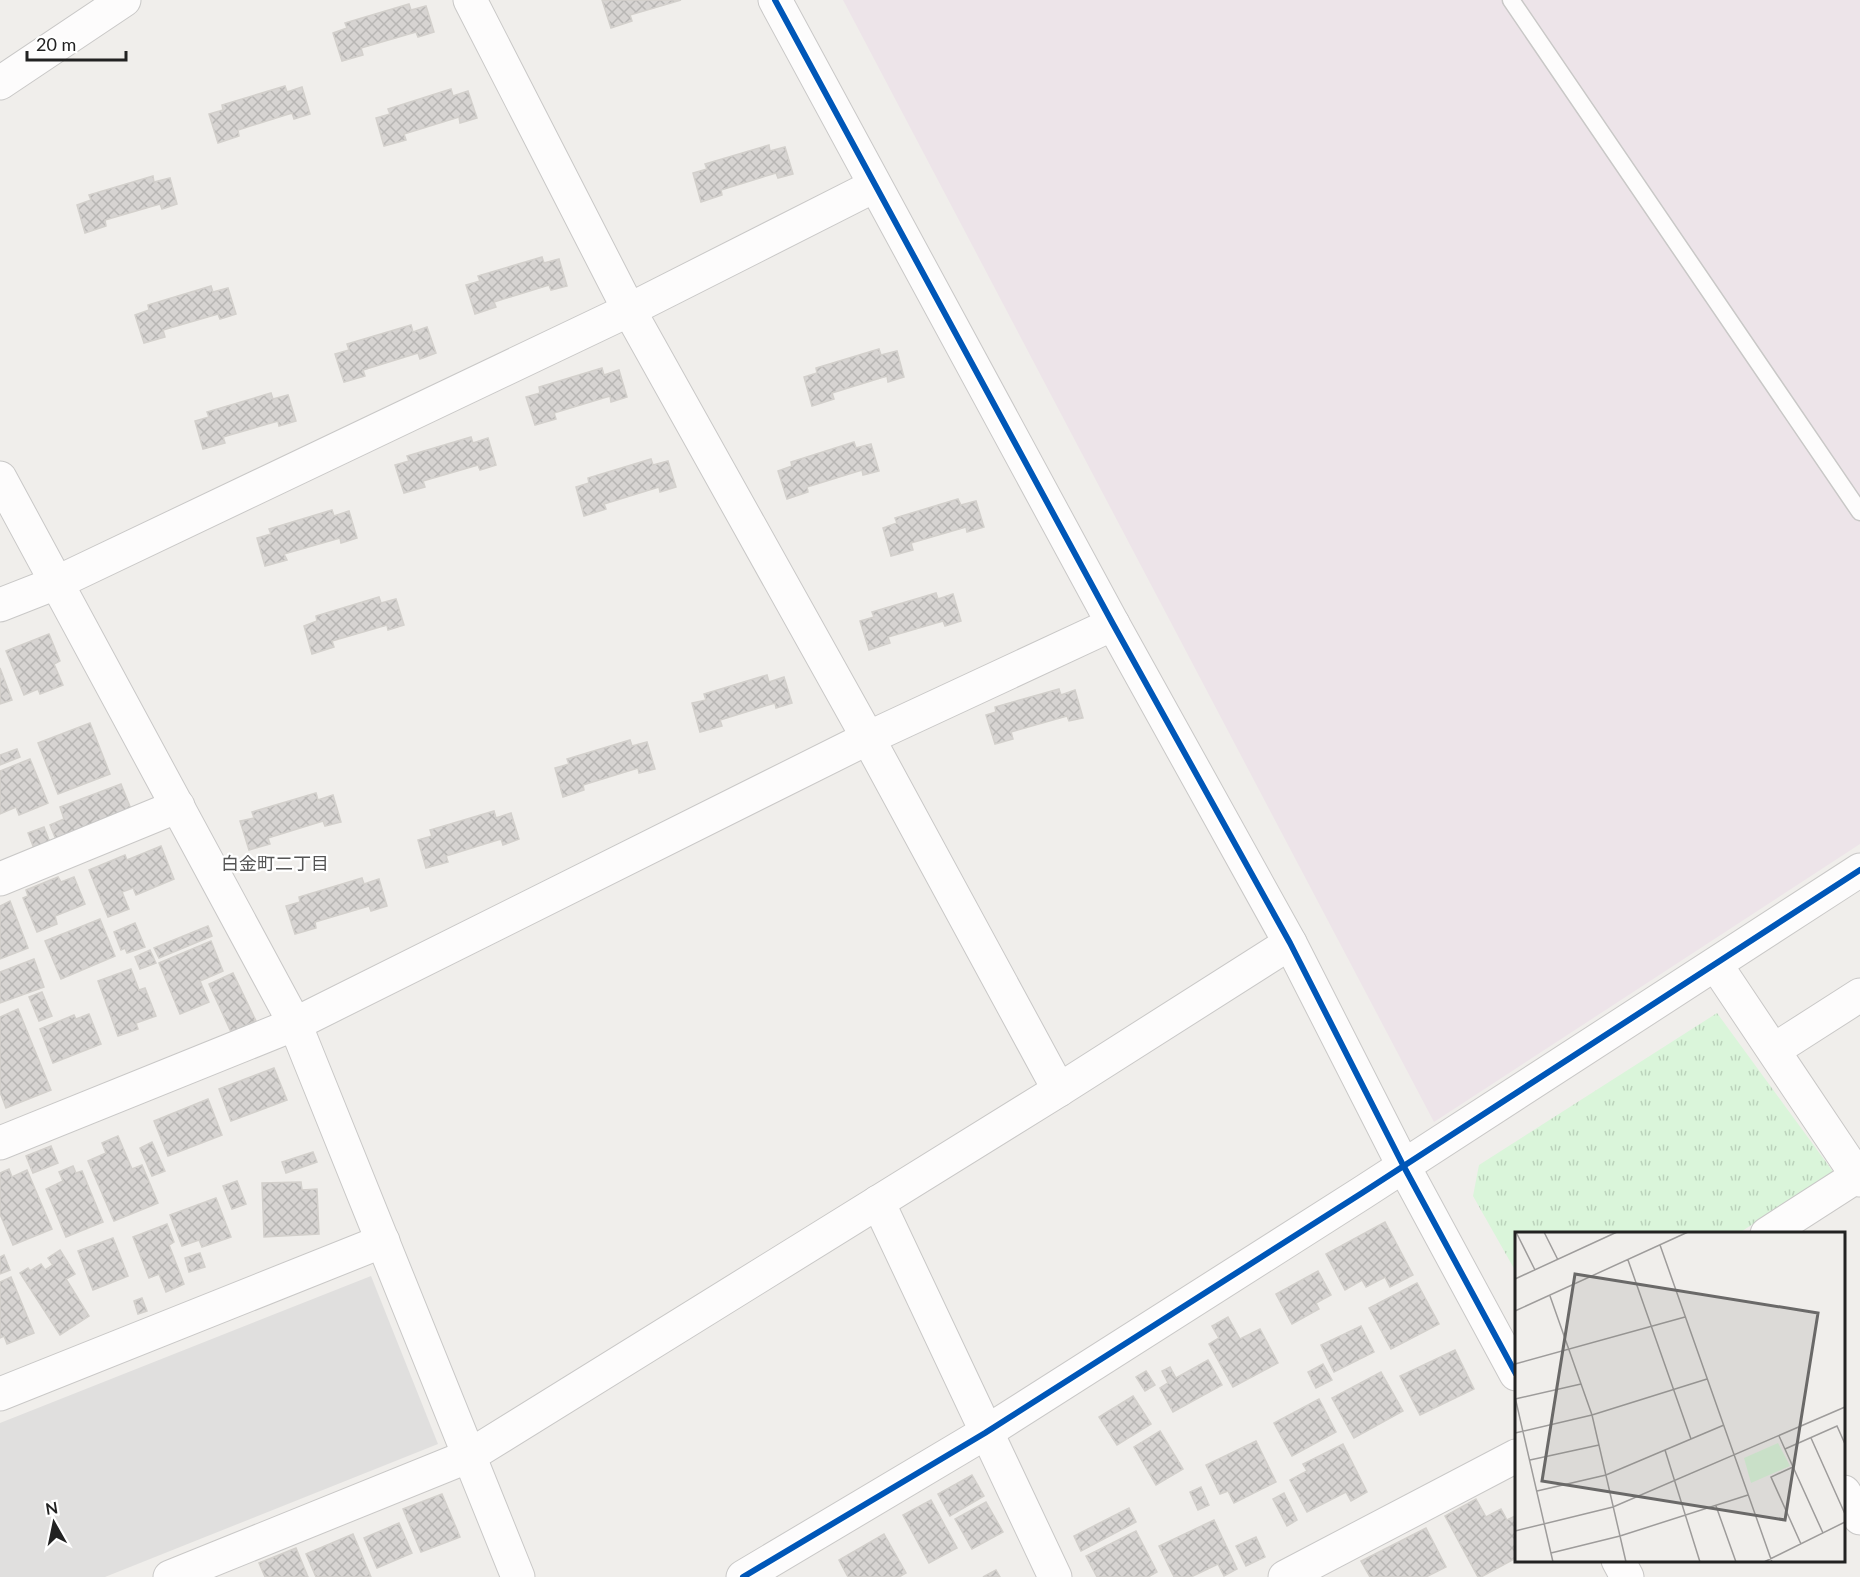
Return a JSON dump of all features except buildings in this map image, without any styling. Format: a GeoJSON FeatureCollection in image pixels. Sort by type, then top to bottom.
{"type":"FeatureCollection","features":[{"type":"Feature","properties":{"kind":"street"},"geometry":{"type":"LineString","coordinates":[[0,83],[124,0]]}},
{"type":"Feature","properties":{"kind":"street"},"geometry":{"type":"LineString","coordinates":[[470,0],[629,310],[868,738],[1059,1090]]}},
{"type":"Feature","properties":{"kind":"street"},"geometry":{"type":"LineString","coordinates":[[775,0],[1113,624],[1290,943],[1403,1165],[1515,1372]]}},
{"type":"Feature","properties":{"kind":"street"},"geometry":{"type":"LineString","coordinates":[[0,605],[56,583],[629,310],[874,186]]}},
{"type":"Feature","properties":{"kind":"street"},"geometry":{"type":"LineString","coordinates":[[0,478],[295,1024],[518,1577]]}},
{"type":"Feature","properties":{"kind":"street"},"geometry":{"type":"LineString","coordinates":[[0,1143],[295,1024],[868,738],[1113,624]]}},
{"type":"Feature","properties":{"kind":"street"},"geometry":{"type":"LineString","coordinates":[[0,879],[178,806]]}},
{"type":"Feature","properties":{"kind":"street"},"geometry":{"type":"LineString","coordinates":[[743,1577],[985,1433],[1716,965],[1860,870]]}},
{"type":"Feature","properties":{"kind":"street"},"geometry":{"type":"LineString","coordinates":[[170,1577],[469,1456],[1059,1090],[1290,943]]}},
{"type":"Feature","properties":{"kind":"street"},"geometry":{"type":"LineString","coordinates":[[1716,965],[1859,1178],[1769,1232]]}},
{"type":"Feature","properties":{"kind":"street"},"geometry":{"type":"LineString","coordinates":[[1774,1050],[1860,995]]}},
{"type":"Feature","properties":{"kind":"street"},"geometry":{"type":"LineString","coordinates":[[878,1202],[985,1433],[1055,1577]]}},
{"type":"Feature","properties":{"kind":"street"},"geometry":{"type":"LineString","coordinates":[[0,1394],[383,1241]]}},
{"type":"Feature","properties":{"kind":"street"},"geometry":{"type":"LineString","coordinates":[[1285,1577],[1332,1567],[1515,1457]]}},
{"type":"Feature","properties":{"kind":"street"},"geometry":{"type":"LineString","coordinates":[[1845,1494],[1860,1518]]}},
{"type":"Feature","properties":{"kind":"street"},"geometry":{"type":"LineString","coordinates":[[1619,1562],[1627,1577]]}},
{"type":"Feature","properties":{"kind":"lane"},"geometry":{"type":"LineString","coordinates":[[1511,0],[1860,512]]}},
{"type":"Feature","properties":{"kind":"shaded area"},"geometry":{"type":"Polygon","coordinates":[[[843,0],[1860,0],[1860,844],[1434,1122],[843,0]]]}},
{"type":"Feature","properties":{"kind":"shaded area"},"geometry":{"type":"Polygon","coordinates":[[[371,1276],[438,1444],[105,1577],[0,1577],[0,1423],[371,1276]]]}},
{"type":"Feature","properties":{"kind":"green space"},"geometry":{"type":"Polygon","coordinates":[[[1717,1013],[1834,1173],[1741,1232],[1515,1232],[1515,1270],[1473,1196],[1479,1165],[1717,1013]]]}},
{"type":"Feature","properties":{"kind":"cycle path"},"geometry":{"type":"LineString","coordinates":[[775,0],[1113,624],[1290,943],[1403,1165],[1515,1372]]}},
{"type":"Feature","properties":{"kind":"cycle path"},"geometry":{"type":"LineString","coordinates":[[743,1577],[985,1433],[1362,1193],[1860,870]]}},
{"type":"Feature","properties":{"kind":"district","name":"白金町二丁目"},"geometry":{"type":"Point","coordinates":[275,863]}}]}
